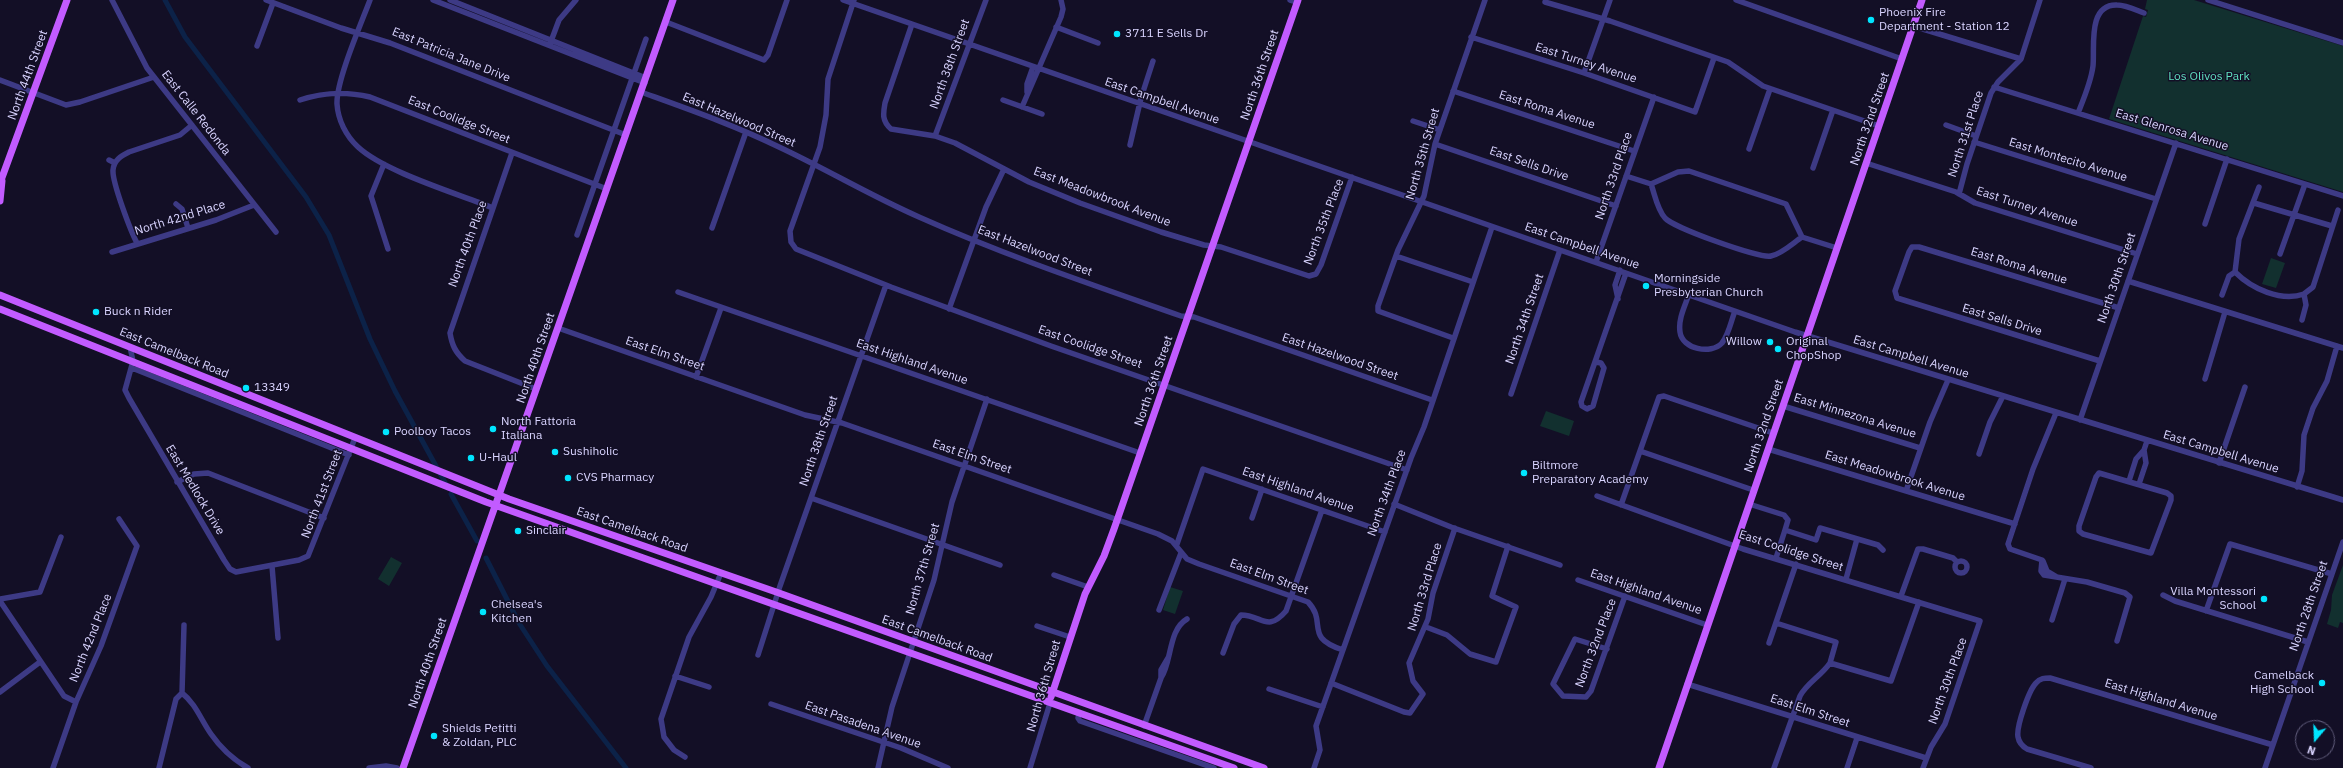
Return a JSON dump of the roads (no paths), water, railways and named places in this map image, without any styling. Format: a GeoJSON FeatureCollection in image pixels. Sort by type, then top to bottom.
{"type":"FeatureCollection","features":[{"type":"Feature","properties":{"kind":"main road","name":"North 44th Street"},"geometry":{"type":"LineString","coordinates":[[0,201],[1,182],[67,0]]}},
{"type":"Feature","properties":{"kind":"main road","name":"North 40th Street"},"geometry":{"type":"LineString","coordinates":[[402,768],[477,560],[674,0]]}},
{"type":"Feature","properties":{"kind":"main road","name":"North 32nd Street"},"geometry":{"type":"LineString","coordinates":[[1658,768],[1922,0]]}},
{"type":"Feature","properties":{"kind":"main road","name":"North 36th Street"},"geometry":{"type":"LineString","coordinates":[[1050,703],[1070,637],[1088,587],[1104,556],[1249,142],[1295,1]]}},
{"type":"Feature","properties":{"kind":"main road","name":"East Camelback Road"},"geometry":{"type":"LineString","coordinates":[[0,295],[499,495],[779,593],[1052,693],[1264,768]]}},
{"type":"Feature","properties":{"kind":"main road","name":"East Camelback Road"},"geometry":{"type":"LineString","coordinates":[[0,309],[133,365],[350,452],[1050,703],[1190,756],[1234,768]]}},
{"type":"Feature","properties":{"kind":"main road"},"geometry":{"type":"LineString","coordinates":[[48,328],[53,316]]}},
{"type":"Feature","properties":{"kind":"main road"},"geometry":{"type":"LineString","coordinates":[[623,550],[627,540]]}},
{"type":"Feature","properties":{"kind":"main road"},"geometry":{"type":"LineString","coordinates":[[1190,756],[1194,743]]}},
{"type":"Feature","properties":{"kind":"street","name":"East Calle Redonda"},"geometry":{"type":"LineString","coordinates":[[112,0],[147,68],[276,232]]}},
{"type":"Feature","properties":{"kind":"street","name":"East Patricia Jane Drive"},"geometry":{"type":"LineString","coordinates":[[266,0],[390,43],[626,135]]}},
{"type":"Feature","properties":{"kind":"street"},"geometry":{"type":"LineString","coordinates":[[370,0],[338,92],[338,111],[347,134],[358,148],[384,164],[493,208]]}},
{"type":"Feature","properties":{"kind":"street"},"geometry":{"type":"LineString","coordinates":[[433,0],[474,13],[646,80]]}},
{"type":"Feature","properties":{"kind":"street"},"geometry":{"type":"LineString","coordinates":[[450,0],[474,13]]}},
{"type":"Feature","properties":{"kind":"street"},"geometry":{"type":"LineString","coordinates":[[550,43],[559,20],[576,0]]}},
{"type":"Feature","properties":{"kind":"street"},"geometry":{"type":"LineString","coordinates":[[666,22],[764,60],[768,55],[788,0]]}},
{"type":"Feature","properties":{"kind":"street","name":"East Campbell Avenue"},"geometry":{"type":"LineString","coordinates":[[843,0],[854,2],[1140,105],[1626,272],[1806,336],[2343,500]]}},
{"type":"Feature","properties":{"kind":"street","name":"North 38th Street"},"geometry":{"type":"LineString","coordinates":[[936,136],[986,0]]}},
{"type":"Feature","properties":{"kind":"street"},"geometry":{"type":"LineString","coordinates":[[1022,107],[1036,68],[1063,9],[1061,0]]}},
{"type":"Feature","properties":{"kind":"street","name":"North 35th Street"},"geometry":{"type":"LineString","coordinates":[[1453,338],[1378,311],[1396,256],[1422,202],[1430,178],[1435,144],[1484,0]]}},
{"type":"Feature","properties":{"kind":"street"},"geometry":{"type":"LineString","coordinates":[[1584,72],[1610,0]]}},
{"type":"Feature","properties":{"kind":"street"},"geometry":{"type":"LineString","coordinates":[[1736,0],[1902,59]]}},
{"type":"Feature","properties":{"kind":"street","name":"North 31st Place"},"geometry":{"type":"LineString","coordinates":[[1959,194],[1974,142],[1994,87],[2021,59],[2040,0]]}},
{"type":"Feature","properties":{"kind":"street"},"geometry":{"type":"LineString","coordinates":[[2208,0],[2343,43]]}},
{"type":"Feature","properties":{"kind":"street"},"geometry":{"type":"LineString","coordinates":[[813,165],[822,134],[828,79],[854,2]]}},
{"type":"Feature","properties":{"kind":"street"},"geometry":{"type":"LineString","coordinates":[[1546,2],[1603,19],[1728,62],[1757,83],[1770,89],[1879,126]]}},
{"type":"Feature","properties":{"kind":"street"},"geometry":{"type":"LineString","coordinates":[[257,46],[273,3]]}},
{"type":"Feature","properties":{"kind":"street"},"geometry":{"type":"LineString","coordinates":[[2078,113],[2093,70],[2095,26],[2099,15],[2107,7],[2118,5],[2144,13]]}},
{"type":"Feature","properties":{"kind":"street","name":"East Meadowbrook Avenue"},"geometry":{"type":"LineString","coordinates":[[912,24],[885,103],[883,115],[886,124],[891,128],[900,131],[936,136],[955,143],[1004,169],[1080,203],[1161,232],[1212,246],[1222,247],[1301,275],[1309,276],[1316,274]]}},
{"type":"Feature","properties":{"kind":"street"},"geometry":{"type":"LineString","coordinates":[[1913,26],[2021,59]]}},
{"type":"Feature","properties":{"kind":"street"},"geometry":{"type":"LineString","coordinates":[[1056,27],[1098,43]]}},
{"type":"Feature","properties":{"kind":"street","name":"East Turney Avenue"},"geometry":{"type":"LineString","coordinates":[[1471,37],[1584,72],[1694,112],[1714,58]]}},
{"type":"Feature","properties":{"kind":"street"},"geometry":{"type":"LineString","coordinates":[[577,235],[646,39]]}},
{"type":"Feature","properties":{"kind":"street"},"geometry":{"type":"LineString","coordinates":[[1130,145],[1153,61]]}},
{"type":"Feature","properties":{"kind":"street"},"geometry":{"type":"LineString","coordinates":[[0,80],[59,104],[71,105],[154,77]]}},
{"type":"Feature","properties":{"kind":"street","name":"East Glenrosa Avenue"},"geometry":{"type":"LineString","coordinates":[[1994,87],[2343,196]]}},
{"type":"Feature","properties":{"kind":"street"},"geometry":{"type":"LineString","coordinates":[[1749,149],[1770,89]]}},
{"type":"Feature","properties":{"kind":"street","name":"East Roma Avenue"},"geometry":{"type":"LineString","coordinates":[[1453,91],[1634,151]]}},
{"type":"Feature","properties":{"kind":"street","name":"East Coolidge Street"},"geometry":{"type":"LineString","coordinates":[[300,100],[323,93],[338,92],[377,99],[607,189]]}},
{"type":"Feature","properties":{"kind":"street","name":"East Hazelwood Street"},"geometry":{"type":"LineString","coordinates":[[641,92],[746,132],[918,217],[974,240],[1083,282],[1188,316],[1432,400]]}},
{"type":"Feature","properties":{"kind":"street","name":"North 33rd Place"},"geometry":{"type":"LineString","coordinates":[[1596,262],[1654,97]]}},
{"type":"Feature","properties":{"kind":"street"},"geometry":{"type":"LineString","coordinates":[[1003,100],[1042,114]]}},
{"type":"Feature","properties":{"kind":"street"},"geometry":{"type":"LineString","coordinates":[[1813,168],[1833,110]]}},
{"type":"Feature","properties":{"kind":"street"},"geometry":{"type":"LineString","coordinates":[[1413,121],[1440,130]]}},
{"type":"Feature","properties":{"kind":"street"},"geometry":{"type":"LineString","coordinates":[[137,243],[117,186],[113,170],[116,163],[121,156],[129,152],[180,135],[192,125]]}},
{"type":"Feature","properties":{"kind":"street"},"geometry":{"type":"LineString","coordinates":[[1946,125],[1976,136]]}},
{"type":"Feature","properties":{"kind":"street"},"geometry":{"type":"LineString","coordinates":[[712,228],[746,132]]}},
{"type":"Feature","properties":{"kind":"street","name":"East Montecito Avenue"},"geometry":{"type":"LineString","coordinates":[[1974,142],[2156,199]]}},
{"type":"Feature","properties":{"kind":"street","name":"North 30th Street"},"geometry":{"type":"LineString","coordinates":[[2080,420],[2176,143]]}},
{"type":"Feature","properties":{"kind":"street","name":"East Sells Drive"},"geometry":{"type":"LineString","coordinates":[[1435,144],[1616,206]]}},
{"type":"Feature","properties":{"kind":"street","name":"North 40th Place"},"geometry":{"type":"LineString","coordinates":[[512,153],[450,333],[452,344],[457,354],[465,361],[536,389]]}},
{"type":"Feature","properties":{"kind":"street"},"geometry":{"type":"LineString","coordinates":[[2205,224],[2227,159]]}},
{"type":"Feature","properties":{"kind":"street"},"geometry":{"type":"LineString","coordinates":[[108,160],[116,163]]}},
{"type":"Feature","properties":{"kind":"street","name":"East Turney Avenue"},"geometry":{"type":"LineString","coordinates":[[1866,163],[1959,194],[1975,203],[2137,254]]}},
{"type":"Feature","properties":{"kind":"street"},"geometry":{"type":"LineString","coordinates":[[384,164],[372,196],[388,249]]}},
{"type":"Feature","properties":{"kind":"street","name":"East Coolidge Street"},"geometry":{"type":"LineString","coordinates":[[813,165],[790,231],[792,245],[802,252],[950,309],[1407,470]]}},
{"type":"Feature","properties":{"kind":"street"},"geometry":{"type":"LineString","coordinates":[[950,309],[986,207],[1004,169]]}},
{"type":"Feature","properties":{"kind":"street"},"geometry":{"type":"LineString","coordinates":[[1626,176],[1651,184],[1678,172],[1689,171],[1759,194],[1786,204],[1802,237],[1837,248]]}},
{"type":"Feature","properties":{"kind":"street","name":"North 35th Place"},"geometry":{"type":"LineString","coordinates":[[1316,274],[1321,266],[1352,177]]}},
{"type":"Feature","properties":{"kind":"street"},"geometry":{"type":"LineString","coordinates":[[1651,184],[1666,219],[1674,226],[1696,234],[1763,256],[1779,253],[1802,237]]}},
{"type":"Feature","properties":{"kind":"street"},"geometry":{"type":"LineString","coordinates":[[2280,254],[2305,184]]}},
{"type":"Feature","properties":{"kind":"street"},"geometry":{"type":"LineString","coordinates":[[2222,295],[2229,276],[2235,272],[2239,239],[2260,186]]}},
{"type":"Feature","properties":{"kind":"street"},"geometry":{"type":"LineString","coordinates":[[2254,203],[2332,226]]}},
{"type":"Feature","properties":{"kind":"street"},"geometry":{"type":"LineString","coordinates":[[176,204],[182,209],[188,228]]}},
{"type":"Feature","properties":{"kind":"street","name":"North 42nd Place"},"geometry":{"type":"LineString","coordinates":[[112,252],[254,205]]}},
{"type":"Feature","properties":{"kind":"street"},"geometry":{"type":"LineString","coordinates":[[2235,272],[2248,285],[2286,297],[2304,294],[2313,287],[2326,254],[2332,226],[2338,210]]}},
{"type":"Feature","properties":{"kind":"street","name":"North 34th Place"},"geometry":{"type":"LineString","coordinates":[[1314,768],[1320,750],[1316,726],[1492,227]]}},
{"type":"Feature","properties":{"kind":"street","name":"East Roma Avenue"},"geometry":{"type":"LineString","coordinates":[[1897,298],[1895,291],[1909,252],[1912,247],[1918,247],[1992,268],[2119,308]]}},
{"type":"Feature","properties":{"kind":"street","name":"North 34th Street"},"geometry":{"type":"LineString","coordinates":[[1511,394],[1560,250]]}},
{"type":"Feature","properties":{"kind":"street"},"geometry":{"type":"LineString","coordinates":[[1396,256],[1473,282]]}},
{"type":"Feature","properties":{"kind":"street"},"geometry":{"type":"LineString","coordinates":[[1596,362],[1600,363],[1604,368],[1593,406],[1587,409],[1582,406],[1581,402],[1618,299],[1620,270]]}},
{"type":"Feature","properties":{"kind":"street"},"geometry":{"type":"LineString","coordinates":[[1618,289],[1626,272]]}},
{"type":"Feature","properties":{"kind":"street"},"geometry":{"type":"LineString","coordinates":[[2128,282],[2340,347],[2327,381],[2313,408],[2304,435],[2302,471],[2297,487]]}},
{"type":"Feature","properties":{"kind":"street","name":"North 38th Street"},"geometry":{"type":"LineString","coordinates":[[775,604],[810,498],[886,285]]}},
{"type":"Feature","properties":{"kind":"street","name":"East Highland Avenue"},"geometry":{"type":"LineString","coordinates":[[678,292],[987,399],[1140,454]]}},
{"type":"Feature","properties":{"kind":"street"},"geometry":{"type":"LineString","coordinates":[[1689,294],[1679,323],[1680,335],[1686,344],[1698,349],[1713,349],[1722,343],[1735,311]]}},
{"type":"Feature","properties":{"kind":"street"},"geometry":{"type":"LineString","coordinates":[[2302,320],[2306,305],[2304,294]]}},
{"type":"Feature","properties":{"kind":"street","name":"East Sells Drive"},"geometry":{"type":"LineString","coordinates":[[1897,298],[2100,361]]}},
{"type":"Feature","properties":{"kind":"street"},"geometry":{"type":"LineString","coordinates":[[696,377],[721,308]]}},
{"type":"Feature","properties":{"kind":"street"},"geometry":{"type":"LineString","coordinates":[[2205,379],[2225,312]]}},
{"type":"Feature","properties":{"kind":"street","name":"East Elm Street"},"geometry":{"type":"LineString","coordinates":[[558,328],[805,415],[837,422],[964,466],[1158,534],[1177,544]]}},
{"type":"Feature","properties":{"kind":"street","name":"East Medlock Drive"},"geometry":{"type":"LineString","coordinates":[[130,347],[133,365],[125,390],[177,482],[230,569],[242,572],[272,566],[308,556]]}},
{"type":"Feature","properties":{"kind":"street"},"geometry":{"type":"LineString","coordinates":[[1906,491],[1920,448],[1948,380]]}},
{"type":"Feature","properties":{"kind":"street"},"geometry":{"type":"LineString","coordinates":[[2219,463],[2245,387]]}},
{"type":"Feature","properties":{"kind":"street"},"geometry":{"type":"LineString","coordinates":[[1621,505],[1659,398],[1664,396],[1773,433]]}},
{"type":"Feature","properties":{"kind":"street"},"geometry":{"type":"LineString","coordinates":[[1979,454],[1990,422],[2002,396]]}},
{"type":"Feature","properties":{"kind":"street","name":"North 37th Street"},"geometry":{"type":"LineString","coordinates":[[878,768],[892,707],[934,580],[952,502],[987,399]]}},
{"type":"Feature","properties":{"kind":"street","name":"East Minnezona Avenue"},"geometry":{"type":"LineString","coordinates":[[1783,406],[1920,448]]}},
{"type":"Feature","properties":{"kind":"street"},"geometry":{"type":"LineString","coordinates":[[2056,413],[2044,441],[2008,547],[2042,560],[2047,571],[2057,578],[2087,582],[2125,593],[2130,597],[2116,641]]}},
{"type":"Feature","properties":{"kind":"street","name":"North 41st Street"},"geometry":{"type":"LineString","coordinates":[[308,556],[355,438]]}},
{"type":"Feature","properties":{"kind":"street"},"geometry":{"type":"LineString","coordinates":[[2129,481],[2136,459],[2144,450],[2147,441]]}},
{"type":"Feature","properties":{"kind":"street","name":"East Meadowbrook Avenue"},"geometry":{"type":"LineString","coordinates":[[1768,449],[2015,524]]}},
{"type":"Feature","properties":{"kind":"street"},"geometry":{"type":"LineString","coordinates":[[2139,484],[2146,463],[2144,450]]}},
{"type":"Feature","properties":{"kind":"street"},"geometry":{"type":"LineString","coordinates":[[1640,451],[1754,490]]}},
{"type":"Feature","properties":{"kind":"street"},"geometry":{"type":"LineString","coordinates":[[2134,466],[2144,468]]}},
{"type":"Feature","properties":{"kind":"street","name":"East Highland Avenue"},"geometry":{"type":"LineString","coordinates":[[1177,544],[1203,470],[1385,532]]}},
{"type":"Feature","properties":{"kind":"street"},"geometry":{"type":"LineString","coordinates":[[177,482],[194,474],[208,473],[324,518]]}},
{"type":"Feature","properties":{"kind":"street"},"geometry":{"type":"LineString","coordinates":[[2099,473],[2139,484],[2171,496],[2150,553],[2083,534],[2079,531],[2096,476],[2099,473]]}},
{"type":"Feature","properties":{"kind":"street"},"geometry":{"type":"LineString","coordinates":[[1252,518],[1262,489]]}},
{"type":"Feature","properties":{"kind":"street","name":"East Coolidge Street"},"geometry":{"type":"LineString","coordinates":[[1597,496],[1734,545],[1980,621]]}},
{"type":"Feature","properties":{"kind":"street"},"geometry":{"type":"LineString","coordinates":[[810,498],[1000,565]]}},
{"type":"Feature","properties":{"kind":"street"},"geometry":{"type":"LineString","coordinates":[[1394,504],[1456,528],[1560,564]]}},
{"type":"Feature","properties":{"kind":"street"},"geometry":{"type":"LineString","coordinates":[[1749,504],[1784,515],[1788,520],[1776,558]]}},
{"type":"Feature","properties":{"kind":"street"},"geometry":{"type":"LineString","coordinates":[[1223,654],[1237,618],[1245,615],[1266,623],[1273,622],[1286,611],[1322,510]]}},
{"type":"Feature","properties":{"kind":"street","name":"North 42nd Place"},"geometry":{"type":"LineString","coordinates":[[53,768],[76,702],[101,646],[137,546],[119,519]]}},
{"type":"Feature","properties":{"kind":"street","name":"North 33rd Place"},"geometry":{"type":"LineString","coordinates":[[1332,683],[1410,713],[1423,694],[1412,681],[1409,663],[1426,627],[1433,593],[1456,528]]}},
{"type":"Feature","properties":{"kind":"street"},"geometry":{"type":"LineString","coordinates":[[1785,530],[1816,540],[1820,528],[1878,545],[1882,550]]}},
{"type":"Feature","properties":{"kind":"street"},"geometry":{"type":"LineString","coordinates":[[60,537],[40,592],[0,600],[64,696],[76,702]]}},
{"type":"Feature","properties":{"kind":"street"},"geometry":{"type":"LineString","coordinates":[[1846,580],[1857,539]]}},
{"type":"Feature","properties":{"kind":"street","name":"North 28th Street"},"geometry":{"type":"LineString","coordinates":[[2265,768],[2343,542]]}},
{"type":"Feature","properties":{"kind":"street"},"geometry":{"type":"LineString","coordinates":[[1159,610],[1181,553],[1177,544]]}},
{"type":"Feature","properties":{"kind":"street"},"geometry":{"type":"LineString","coordinates":[[2206,611],[2230,544],[2332,574]]}},
{"type":"Feature","properties":{"kind":"street"},"geometry":{"type":"LineString","coordinates":[[1426,627],[1447,635],[1470,654],[1496,662],[1516,607],[1492,596],[1508,546]]}},
{"type":"Feature","properties":{"kind":"street"},"geometry":{"type":"LineString","coordinates":[[1901,596],[1918,549],[1923,548],[1953,558],[1957,562]]}},
{"type":"Feature","properties":{"kind":"street","name":"East Elm Street"},"geometry":{"type":"LineString","coordinates":[[1181,553],[1199,564],[1292,595],[1308,602],[1312,606],[1320,637],[1330,645],[1343,650]]}},
{"type":"Feature","properties":{"kind":"street"},"geometry":{"type":"LineString","coordinates":[[1769,643],[1796,564]]}},
{"type":"Feature","properties":{"kind":"street"},"geometry":{"type":"LineString","coordinates":[[272,566],[278,638]]}},
{"type":"Feature","properties":{"kind":"street"},"geometry":{"type":"LineString","coordinates":[[685,757],[674,750],[668,743],[661,726],[661,716],[689,637],[717,584],[720,573]]}},
{"type":"Feature","properties":{"kind":"street"},"geometry":{"type":"LineString","coordinates":[[1054,575],[1088,587]]}},
{"type":"Feature","properties":{"kind":"street"},"geometry":{"type":"LineString","coordinates":[[2052,620],[2065,579]]}},
{"type":"Feature","properties":{"kind":"street","name":"East Highland Avenue"},"geometry":{"type":"LineString","coordinates":[[1578,580],[1707,625]]}},
{"type":"Feature","properties":{"kind":"street"},"geometry":{"type":"LineString","coordinates":[[2163,595],[2206,611],[2308,642]]}},
{"type":"Feature","properties":{"kind":"street","name":"North 32nd Place"},"geometry":{"type":"LineString","coordinates":[[1607,649],[1575,639],[1553,684],[1563,696],[1586,697],[1591,691],[1607,649],[1625,596]]}},
{"type":"Feature","properties":{"kind":"street"},"geometry":{"type":"LineString","coordinates":[[1830,663],[1891,681],[1919,602]]}},
{"type":"Feature","properties":{"kind":"street"},"geometry":{"type":"LineString","coordinates":[[758,655],[775,604]]}},
{"type":"Feature","properties":{"kind":"street"},"geometry":{"type":"LineString","coordinates":[[1144,726],[1161,678],[1161,670],[1168,658],[1180,625],[1186,619]]}},
{"type":"Feature","properties":{"kind":"street","name":"North 30th Place"},"geometry":{"type":"LineString","coordinates":[[1923,768],[1926,758],[1945,724],[1980,621]]}},
{"type":"Feature","properties":{"kind":"street"},"geometry":{"type":"LineString","coordinates":[[1774,768],[1802,692],[1821,675],[1830,663],[1836,642],[1776,624]]}},
{"type":"Feature","properties":{"kind":"street"},"geometry":{"type":"LineString","coordinates":[[158,768],[176,699],[182,693],[184,625]]}},
{"type":"Feature","properties":{"kind":"street"},"geometry":{"type":"LineString","coordinates":[[1037,626],[1070,637]]}},
{"type":"Feature","properties":{"kind":"street"},"geometry":{"type":"LineString","coordinates":[[0,692],[40,662]]}},
{"type":"Feature","properties":{"kind":"street"},"geometry":{"type":"LineString","coordinates":[[675,676],[709,687]]}},
{"type":"Feature","properties":{"kind":"street","name":"East Highland Avenue"},"geometry":{"type":"LineString","coordinates":[[2091,768],[2023,746],[2018,739],[2019,725],[2032,689],[2035,684],[2043,678],[2050,678],[2273,745]]}},
{"type":"Feature","properties":{"kind":"street","name":"East Elm Street"},"geometry":{"type":"LineString","coordinates":[[1687,684],[1857,738],[1926,758]]}},
{"type":"Feature","properties":{"kind":"street"},"geometry":{"type":"LineString","coordinates":[[1269,689],[1323,707]]}},
{"type":"Feature","properties":{"kind":"street"},"geometry":{"type":"LineString","coordinates":[[182,693],[194,704],[211,735],[222,748],[248,768]]}},
{"type":"Feature","properties":{"kind":"street","name":"North 36th Street"},"geometry":{"type":"LineString","coordinates":[[1030,768],[1050,703]]}},
{"type":"Feature","properties":{"kind":"street","name":"East Pasadena Avenue"},"geometry":{"type":"LineString","coordinates":[[771,704],[885,742],[948,768]]}},
{"type":"Feature","properties":{"kind":"street"},"geometry":{"type":"LineString","coordinates":[[1847,768],[1857,738]]}},
{"type":"Feature","properties":{"kind":"street","name":"East Camelback Road"},"geometry":{"type":"LineString","coordinates":[[1190,756],[1214,768]]}},
{"type":"Feature","properties":{"kind":"street"},"geometry":{"type":"LineString","coordinates":[[369,768],[386,766],[398,768]]}},
{"type":"Feature","properties":{"kind":"waterway"},"geometry":{"type":"LineString","coordinates":[[165,0],[185,37],[306,197],[329,235],[370,339],[395,391],[448,488]]}},
{"type":"Feature","properties":{"kind":"waterway"},"geometry":{"type":"LineString","coordinates":[[451,494],[477,541]]}},
{"type":"Feature","properties":{"kind":"waterway"},"geometry":{"type":"LineString","coordinates":[[486,558],[519,623],[547,666],[626,768]]}},
{"type":"Feature","properties":{"kind":"place","name":"Phoenix Fire Department - Station 12"},"geometry":{"type":"Point","coordinates":[1871,20]}},
{"type":"Feature","properties":{"kind":"place","name":"3711 E Sells Dr"},"geometry":{"type":"Point","coordinates":[1117,34]}},
{"type":"Feature","properties":{"kind":"place","name":"Morningside Presbyterian Church"},"geometry":{"type":"Point","coordinates":[1646,286]}},
{"type":"Feature","properties":{"kind":"place","name":"Buck n Rider"},"geometry":{"type":"Point","coordinates":[96,312]}},
{"type":"Feature","properties":{"kind":"place","name":"Willow"},"geometry":{"type":"Point","coordinates":[1770,342]}},
{"type":"Feature","properties":{"kind":"place","name":"Original ChopShop"},"geometry":{"type":"Point","coordinates":[1778,349]}},
{"type":"Feature","properties":{"kind":"place","name":"13349"},"geometry":{"type":"Point","coordinates":[246,388]}},
{"type":"Feature","properties":{"kind":"place","name":"North Fattoria Italiana"},"geometry":{"type":"Point","coordinates":[493,429]}},
{"type":"Feature","properties":{"kind":"place","name":"Poolboy Tacos"},"geometry":{"type":"Point","coordinates":[386,432]}},
{"type":"Feature","properties":{"kind":"place","name":"Sushiholic"},"geometry":{"type":"Point","coordinates":[555,452]}},
{"type":"Feature","properties":{"kind":"place","name":"U-Haul"},"geometry":{"type":"Point","coordinates":[471,458]}},
{"type":"Feature","properties":{"kind":"place","name":"Biltmore Preparatory Academy"},"geometry":{"type":"Point","coordinates":[1524,473]}},
{"type":"Feature","properties":{"kind":"place","name":"CVS Pharmacy"},"geometry":{"type":"Point","coordinates":[568,478]}},
{"type":"Feature","properties":{"kind":"place","name":"Sinclair"},"geometry":{"type":"Point","coordinates":[518,531]}},
{"type":"Feature","properties":{"kind":"place","name":"Villa Montessori School"},"geometry":{"type":"Point","coordinates":[2264,599]}},
{"type":"Feature","properties":{"kind":"place","name":"Chelsea's Kitchen"},"geometry":{"type":"Point","coordinates":[483,612]}},
{"type":"Feature","properties":{"kind":"place","name":"Camelback High School"},"geometry":{"type":"Point","coordinates":[2322,683]}},
{"type":"Feature","properties":{"kind":"place","name":"Shields Petitti & Zoldan, PLC"},"geometry":{"type":"Point","coordinates":[434,736]}},
{"type":"Feature","properties":{"kind":"park label","name":"Los Olivos Park"},"geometry":{"type":"Point","coordinates":[2209,77]}}]}
